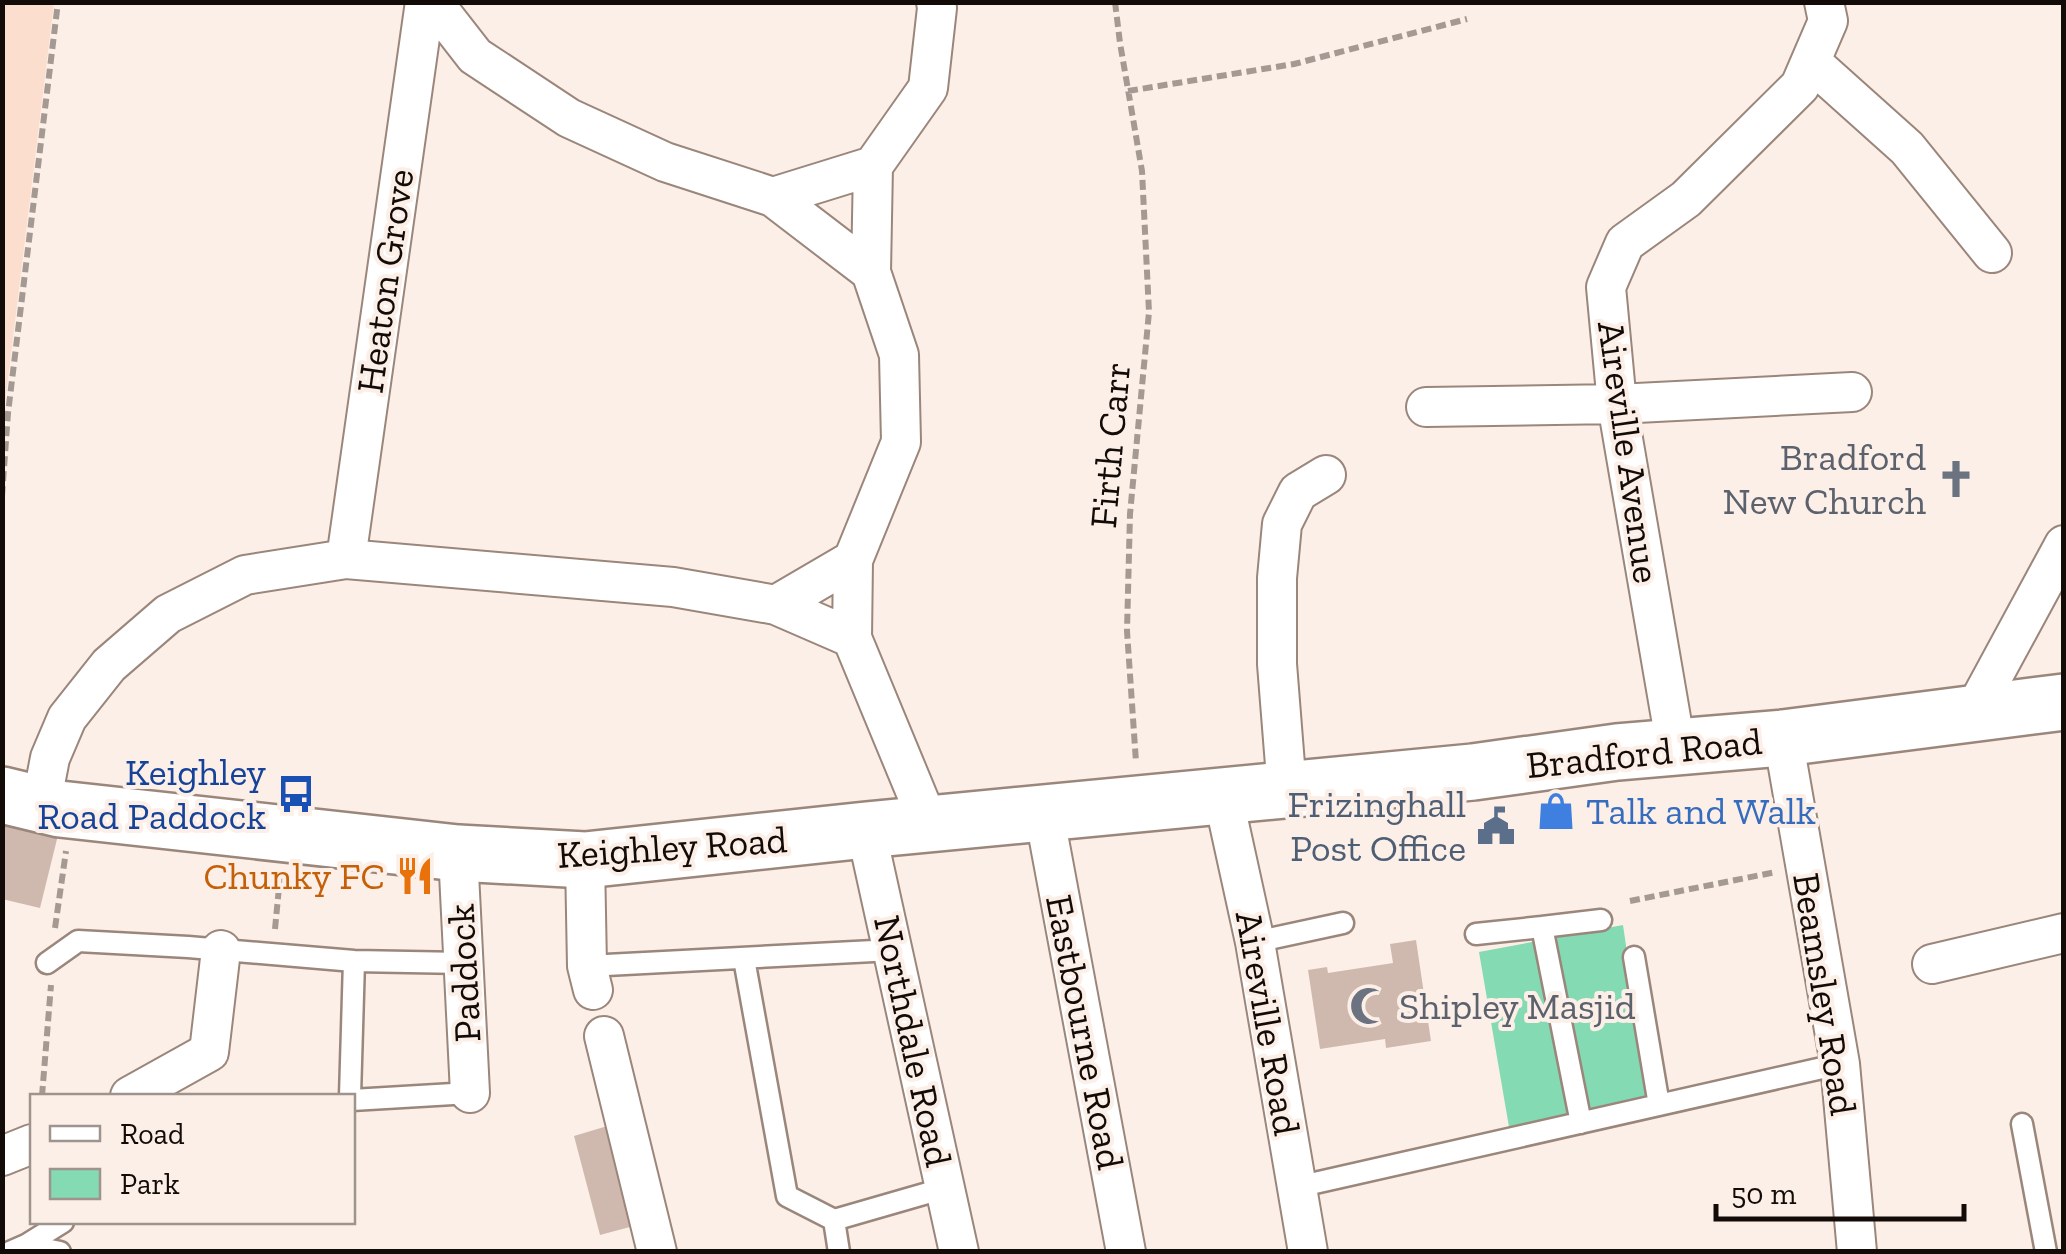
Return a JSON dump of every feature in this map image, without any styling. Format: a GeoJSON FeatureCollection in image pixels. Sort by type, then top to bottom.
{"type":"FeatureCollection","features":[{"type":"Feature","properties":{"kind":"highway","name":"Bradford Road"},"geometry":{"type":"LineString","coordinates":[[1223,796],[1473,772],[1616,752],[1782,738],[2064,702]]}},
{"type":"Feature","properties":{"kind":"highway","name":"Keighley Road"},"geometry":{"type":"LineString","coordinates":[[39,804],[458,853],[585,860],[1223,796]]}},
{"type":"Feature","properties":{"kind":"street","name":"Heaton Grove"},"geometry":{"type":"LineString","coordinates":[[346,560],[424,2]]}},
{"type":"Feature","properties":{"kind":"street"},"geometry":{"type":"LineString","coordinates":[[433,2],[475,56],[569,118],[665,162],[773,196],[871,272]]}},
{"type":"Feature","properties":{"kind":"street"},"geometry":{"type":"LineString","coordinates":[[929,824],[852,638],[853,560],[901,442],[898,355],[871,272],[873,166],[928,88],[936,2]]}},
{"type":"Feature","properties":{"kind":"street","name":"Aireville Avenue"},"geometry":{"type":"LineString","coordinates":[[1676,748],[1617,404],[1606,288],[1625,243],[1686,199],[1800,86],[1828,20],[1824,2]]}},
{"type":"Feature","properties":{"kind":"street"},"geometry":{"type":"LineString","coordinates":[[1811,62],[1907,148],[1992,254]]}},
{"type":"Feature","properties":{"kind":"street"},"geometry":{"type":"LineString","coordinates":[[773,196],[873,166]]}},
{"type":"Feature","properties":{"kind":"street"},"geometry":{"type":"LineString","coordinates":[[1426,408],[1617,404],[1852,392]]}},
{"type":"Feature","properties":{"kind":"street"},"geometry":{"type":"LineString","coordinates":[[1287,790],[1277,664],[1277,578],[1282,524],[1298,492],[1326,475]]}},
{"type":"Feature","properties":{"kind":"street"},"geometry":{"type":"LineString","coordinates":[[1972,713],[2064,546]]}},
{"type":"Feature","properties":{"kind":"street"},"geometry":{"type":"LineString","coordinates":[[39,804],[50,758],[67,718],[108,665],[168,614],[245,576],[346,560],[672,586],[776,605],[852,638]]}},
{"type":"Feature","properties":{"kind":"street"},"geometry":{"type":"LineString","coordinates":[[776,605],[853,560]]}},
{"type":"Feature","properties":{"kind":"street","name":"Beamsley Road"},"geometry":{"type":"LineString","coordinates":[[1782,738],[1840,1064],[1857,1252]]}},
{"type":"Feature","properties":{"kind":"street","name":"Aireville Road"},"geometry":{"type":"LineString","coordinates":[[1223,796],[1254,942],[1308,1252]]}},
{"type":"Feature","properties":{"kind":"street","name":"Eastbourne Road"},"geometry":{"type":"LineString","coordinates":[[1044,813],[1126,1252]]}},
{"type":"Feature","properties":{"kind":"street","name":"Northdale Road"},"geometry":{"type":"LineString","coordinates":[[866,830],[959,1252]]}},
{"type":"Feature","properties":{"kind":"street","name":"Paddock"},"geometry":{"type":"LineString","coordinates":[[458,853],[470,1094]]}},
{"type":"Feature","properties":{"kind":"street"},"geometry":{"type":"LineString","coordinates":[[585,860],[590,978]]}},
{"type":"Feature","properties":{"kind":"street"},"geometry":{"type":"LineString","coordinates":[[1932,964],[2064,934]]}},
{"type":"Feature","properties":{"kind":"street"},"geometry":{"type":"LineString","coordinates":[[134,1094],[208,1052],[221,950]]}},
{"type":"Feature","properties":{"kind":"street"},"geometry":{"type":"LineString","coordinates":[[604,1036],[656,1252]]}},
{"type":"Feature","properties":{"kind":"street"},"geometry":{"type":"LineString","coordinates":[[2,1156],[30,1145]]}},
{"type":"Feature","properties":{"kind":"lane"},"geometry":{"type":"LineString","coordinates":[[1476,934],[1601,920]]}},
{"type":"Feature","properties":{"kind":"lane"},"geometry":{"type":"LineString","coordinates":[[1254,942],[1343,923]]}},
{"type":"Feature","properties":{"kind":"lane"},"geometry":{"type":"LineString","coordinates":[[1542,927],[1581,1122]]}},
{"type":"Feature","properties":{"kind":"lane"},"geometry":{"type":"LineString","coordinates":[[50,961],[78,941],[354,961],[463,963]]}},
{"type":"Feature","properties":{"kind":"lane"},"geometry":{"type":"LineString","coordinates":[[590,978],[744,959],[892,950]]}},
{"type":"Feature","properties":{"kind":"lane"},"geometry":{"type":"LineString","coordinates":[[1634,957],[1659,1105]]}},
{"type":"Feature","properties":{"kind":"lane"},"geometry":{"type":"LineString","coordinates":[[744,959],[787,1196],[834,1220],[945,1188]]}},
{"type":"Feature","properties":{"kind":"lane"},"geometry":{"type":"LineString","coordinates":[[351,1094],[354,961]]}},
{"type":"Feature","properties":{"kind":"lane"},"geometry":{"type":"LineString","coordinates":[[1297,1187],[1840,1064]]}},
{"type":"Feature","properties":{"kind":"lane"},"geometry":{"type":"LineString","coordinates":[[355,1098],[470,1094]]}},
{"type":"Feature","properties":{"kind":"lane"},"geometry":{"type":"LineString","coordinates":[[2022,1124],[2046,1252]]}},
{"type":"Feature","properties":{"kind":"lane"},"geometry":{"type":"LineString","coordinates":[[834,1220],[839,1252]]}},
{"type":"Feature","properties":{"kind":"lane"},"geometry":{"type":"LineString","coordinates":[[18,1248],[60,1224]]}},
{"type":"Feature","properties":{"kind":"lane"},"geometry":{"type":"LineString","coordinates":[[18,1248],[60,1252]]}},
{"type":"Feature","properties":{"kind":"path"},"geometry":{"type":"LineString","coordinates":[[2,496],[8,413],[58,2]]}},
{"type":"Feature","properties":{"kind":"path","name":"Firth Carr"},"geometry":{"type":"LineString","coordinates":[[1115,2],[1142,171],[1149,312],[1130,514],[1126,631],[1139,804]]}},
{"type":"Feature","properties":{"kind":"path"},"geometry":{"type":"LineString","coordinates":[[1128,91],[1294,64],[1467,20]]}},
{"type":"Feature","properties":{"kind":"path"},"geometry":{"type":"LineString","coordinates":[[39,804],[56,912],[42,1094]]}},
{"type":"Feature","properties":{"kind":"path"},"geometry":{"type":"LineString","coordinates":[[273,955],[284,834]]}},
{"type":"Feature","properties":{"kind":"path"},"geometry":{"type":"LineString","coordinates":[[1630,900],[1805,866]]}},
{"type":"Feature","properties":{"kind":"shaded area"},"geometry":{"type":"Polygon","coordinates":[[[3,2],[54,3],[5,403],[3,403],[3,2]]]}},
{"type":"Feature","properties":{"kind":"green space"},"geometry":{"type":"Polygon","coordinates":[[[1623,925],[1648,1096],[1509,1127],[1479,952],[1623,925]]]}},
{"type":"Feature","properties":{"kind":"building"},"geometry":{"type":"Polygon","coordinates":[[[2,813],[60,827],[40,908],[2,899],[2,813]]]}},
{"type":"Feature","properties":{"kind":"building","name":"Shipley Masjid"},"geometry":{"type":"Polygon","coordinates":[[[1416,940],[1431,1041],[1386,1048],[1385,1039],[1320,1049],[1308,970],[1327,967],[1328,973],[1393,963],[1390,944],[1416,940]]]}},
{"type":"Feature","properties":{"kind":"building"},"geometry":{"type":"Polygon","coordinates":[[[614,1124],[641,1224],[600,1235],[574,1136],[614,1124]]]}},
{"type":"Feature","properties":{"kind":"place","name":"Bradford New Church"},"geometry":{"type":"Point","coordinates":[1956,479]}},
{"type":"Feature","properties":{"kind":"place","name":"Keighley Road Paddock"},"geometry":{"type":"Point","coordinates":[296,794]}},
{"type":"Feature","properties":{"kind":"place","name":"Talk and Walk"},"geometry":{"type":"Point","coordinates":[1556,811]}},
{"type":"Feature","properties":{"kind":"place","name":"Frizinghall Post Office"},"geometry":{"type":"Point","coordinates":[1496,826]}},
{"type":"Feature","properties":{"kind":"place","name":"Chunky FC"},"geometry":{"type":"Point","coordinates":[415,876]}},
{"type":"Feature","properties":{"kind":"place","name":"Shipley Masjid"},"geometry":{"type":"Point","coordinates":[1369,1006]}}]}
